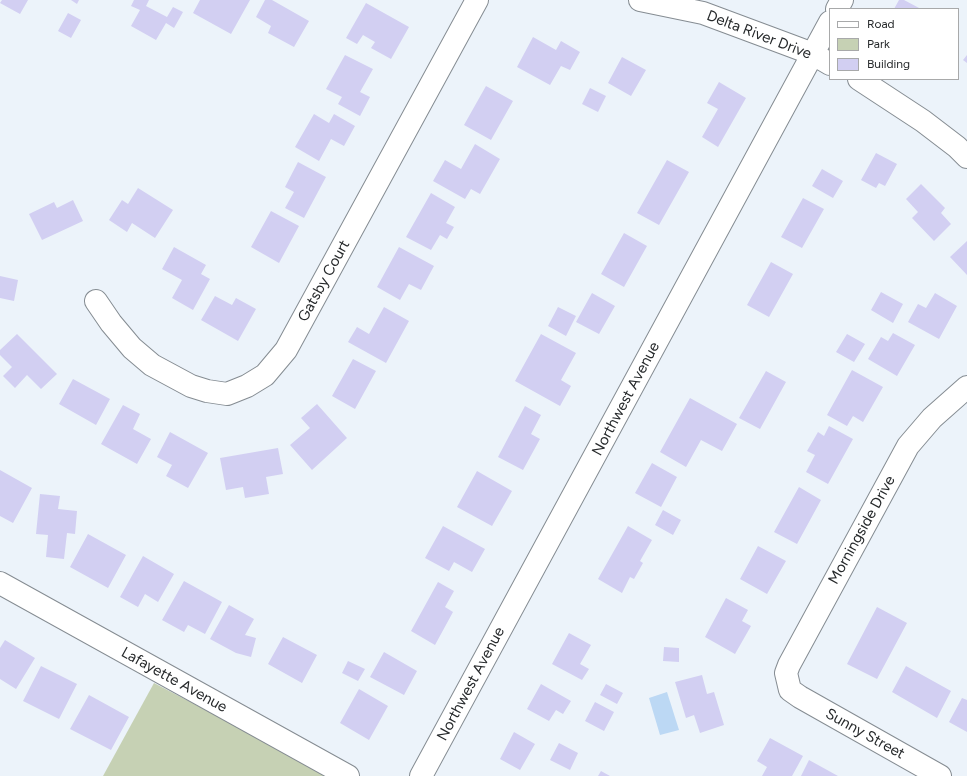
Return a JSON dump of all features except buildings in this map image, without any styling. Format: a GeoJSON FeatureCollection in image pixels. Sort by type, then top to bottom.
{"type":"FeatureCollection","features":[{"type":"Feature","properties":{"kind":"street","name":"Gatsby Court"},"geometry":{"type":"LineString","coordinates":[[96,301],[111,323],[132,348],[152,365],[191,386],[227,394],[247,386],[265,375],[286,350],[477,0]]}},
{"type":"Feature","properties":{"kind":"street","name":"Delta River Drive"},"geometry":{"type":"LineString","coordinates":[[640,0],[703,13],[821,59]]}},
{"type":"Feature","properties":{"kind":"street","name":"Northwest Avenue"},"geometry":{"type":"LineString","coordinates":[[421,776],[821,59],[829,26]]}},
{"type":"Feature","properties":{"kind":"street"},"geometry":{"type":"LineString","coordinates":[[860,80],[923,122],[957,147],[967,157]]}},
{"type":"Feature","properties":{"kind":"street","name":"Morningside Drive"},"geometry":{"type":"LineString","coordinates":[[790,690],[786,673],[789,665],[908,446],[932,418],[967,387]]}},
{"type":"Feature","properties":{"kind":"street","name":"Lafayette Avenue"},"geometry":{"type":"LineString","coordinates":[[0,583],[348,776]]}},
{"type":"Feature","properties":{"kind":"street","name":"Sunny Street"},"geometry":{"type":"LineString","coordinates":[[790,690],[940,776]]}},
{"type":"Feature","properties":{"kind":"green space"},"geometry":{"type":"Polygon","coordinates":[[[154,683],[332,776],[103,776],[154,683]]]}},
{"type":"Feature","properties":{"kind":"water"},"geometry":{"type":"Polygon","coordinates":[[[667,692],[679,730],[660,735],[649,698],[667,692]]]}}]}
